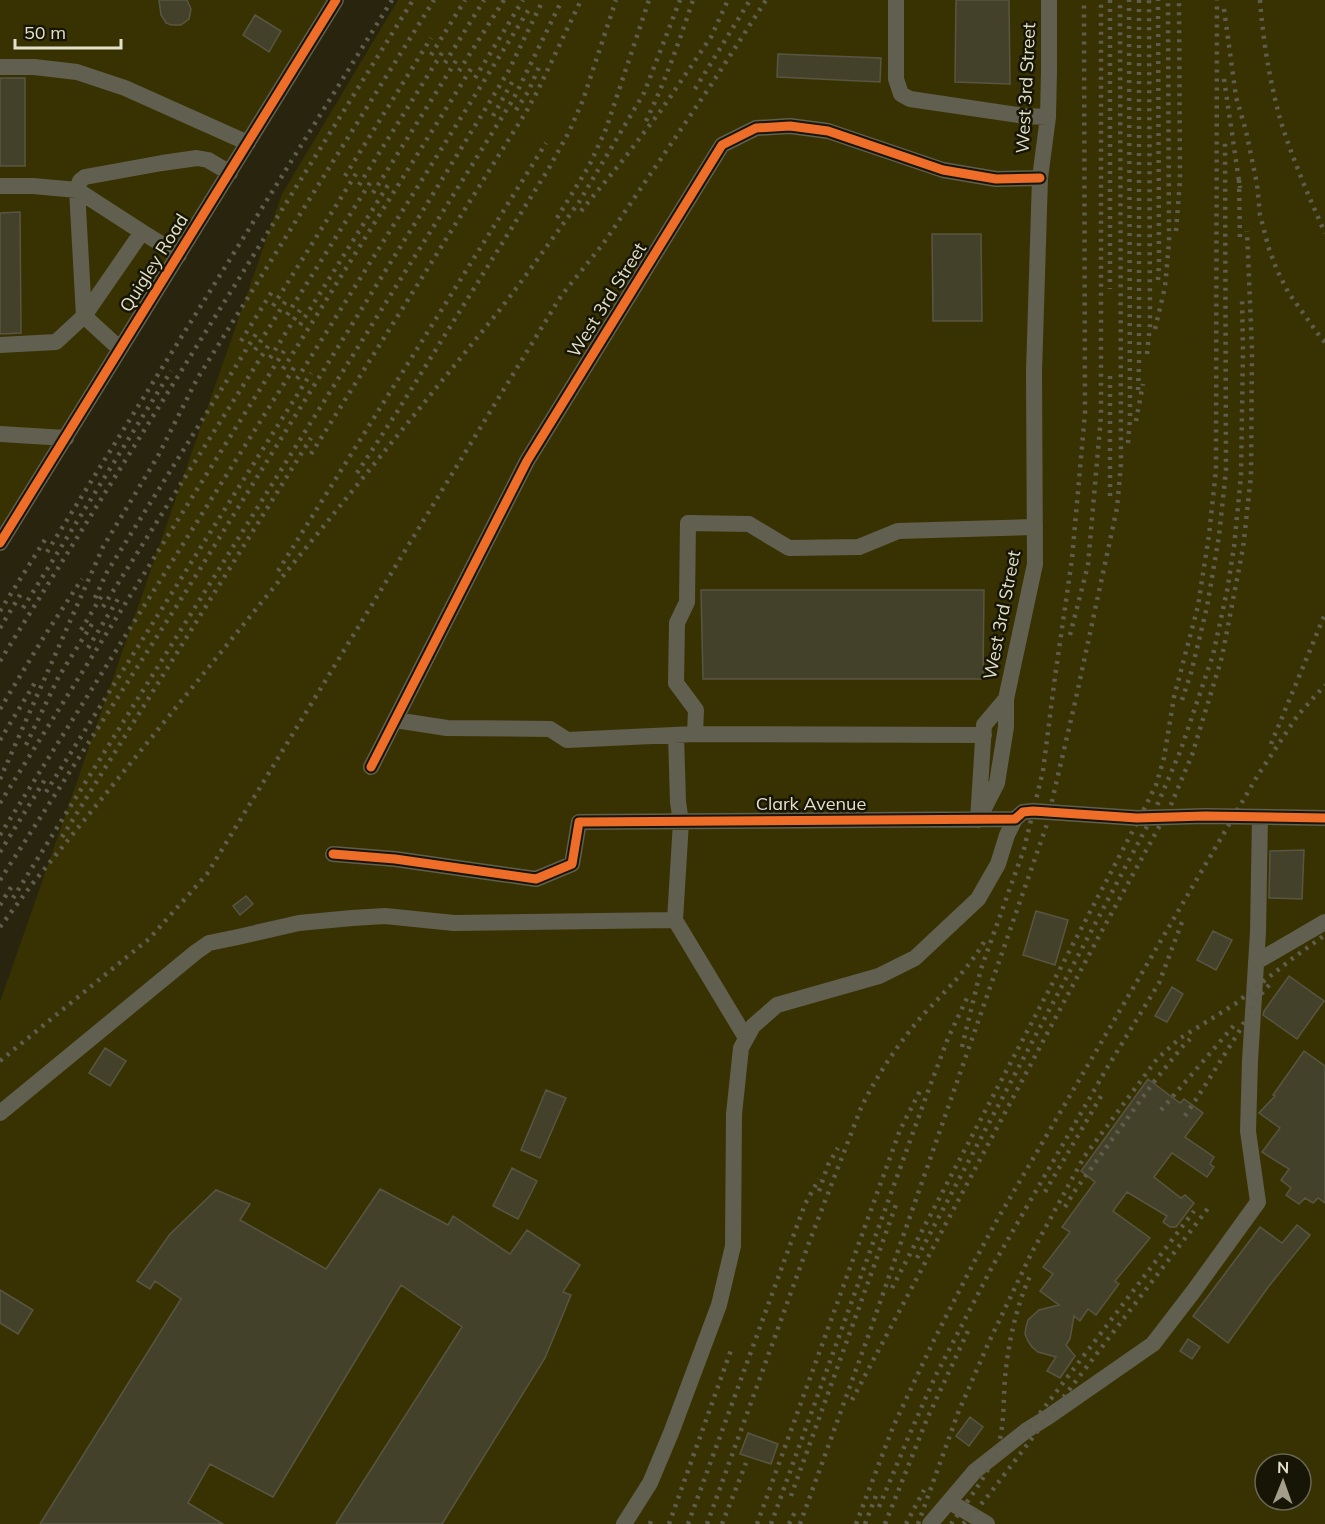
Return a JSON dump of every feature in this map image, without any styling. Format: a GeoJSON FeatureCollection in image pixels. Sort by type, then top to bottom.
{"type":"FeatureCollection","features":[{"type":"Feature","properties":{"kind":"street","name":"Quigley Road"},"geometry":{"type":"LineString","coordinates":[[0,543],[336,0]]}},
{"type":"Feature","properties":{"kind":"street"},"geometry":{"type":"LineString","coordinates":[[896,0],[896,79],[901,94],[909,99],[1025,116],[1047,117]]}},
{"type":"Feature","properties":{"kind":"street","name":"West 3rd Street"},"geometry":{"type":"LineString","coordinates":[[978,820],[997,783],[1006,727],[1006,699],[1035,564],[1034,372],[1040,178],[1047,117],[1049,71],[1049,0]]}},
{"type":"Feature","properties":{"kind":"street"},"geometry":{"type":"LineString","coordinates":[[0,67],[34,67],[77,72],[125,88],[248,143]]}},
{"type":"Feature","properties":{"kind":"street","name":"West 3rd Street"},"geometry":{"type":"LineString","coordinates":[[370,767],[527,461],[722,145],[756,128],[790,126],[828,131],[944,170],[996,179],[1040,178]]}},
{"type":"Feature","properties":{"kind":"street"},"geometry":{"type":"LineString","coordinates":[[120,349],[84,316],[77,190],[80,182],[85,177],[197,158],[208,160],[230,172]]}},
{"type":"Feature","properties":{"kind":"street"},"geometry":{"type":"LineString","coordinates":[[0,186],[77,190],[178,255]]}},
{"type":"Feature","properties":{"kind":"street"},"geometry":{"type":"LineString","coordinates":[[0,345],[56,342],[84,316],[142,232]]}},
{"type":"Feature","properties":{"kind":"street"},"geometry":{"type":"LineString","coordinates":[[0,434],[66,438]]}},
{"type":"Feature","properties":{"kind":"street"},"geometry":{"type":"LineString","coordinates":[[695,734],[696,710],[676,683],[677,623],[687,602],[688,523],[749,524],[789,548],[859,547],[898,531],[1035,527]]}},
{"type":"Feature","properties":{"kind":"street","name":"West 3rd Street"},"geometry":{"type":"LineString","coordinates":[[978,820],[984,725],[1006,699]]}},
{"type":"Feature","properties":{"kind":"street"},"geometry":{"type":"LineString","coordinates":[[395,720],[447,728],[550,729],[567,740],[695,734],[984,735]]}},
{"type":"Feature","properties":{"kind":"street"},"geometry":{"type":"LineString","coordinates":[[676,735],[678,802],[681,822],[675,920],[746,1038]]}},
{"type":"Feature","properties":{"kind":"street","name":"Clark Avenue"},"geometry":{"type":"LineString","coordinates":[[333,854],[395,859],[536,879],[572,864],[579,822],[978,820],[1015,819],[1023,812],[1033,811],[1137,818],[1325,818]]}},
{"type":"Feature","properties":{"kind":"street"},"geometry":{"type":"LineString","coordinates":[[930,1524],[975,1471],[1027,1430],[1153,1344],[1258,1202],[1248,1131],[1258,932],[1260,817]]}},
{"type":"Feature","properties":{"kind":"street"},"geometry":{"type":"LineString","coordinates":[[624,1524],[650,1483],[671,1433],[719,1305],[734,1246],[734,1114],[741,1048],[746,1038],[753,1026],[777,1005],[879,976],[915,958],[978,899],[998,864],[1007,835],[1015,819]]}},
{"type":"Feature","properties":{"kind":"street"},"geometry":{"type":"LineString","coordinates":[[0,1113],[209,943],[299,923],[385,916],[454,923],[675,920]]}},
{"type":"Feature","properties":{"kind":"street"},"geometry":{"type":"LineString","coordinates":[[1256,962],[1325,922]]}},
{"type":"Feature","properties":{"kind":"street"},"geometry":{"type":"LineString","coordinates":[[950,1502],[987,1524]]}},
{"type":"Feature","properties":{"kind":"shaded area"},"geometry":{"type":"Polygon","coordinates":[[[0,0],[336,0],[0,543],[0,0]]]}},
{"type":"Feature","properties":{"kind":"shaded area"},"geometry":{"type":"Polygon","coordinates":[[[398,0],[1325,0],[1325,1524],[0,1524],[0,1002],[282,194],[398,0]]]}},
{"type":"Feature","properties":{"kind":"building"},"geometry":{"type":"Polygon","coordinates":[[[159,0],[187,0],[191,9],[189,19],[181,25],[166,23],[161,15],[159,0]]]}},
{"type":"Feature","properties":{"kind":"building"},"geometry":{"type":"Polygon","coordinates":[[[956,0],[1009,0],[1010,84],[955,82],[956,0]]]}},
{"type":"Feature","properties":{"kind":"building"},"geometry":{"type":"Polygon","coordinates":[[[255,15],[281,31],[269,52],[243,35],[255,15]]]}},
{"type":"Feature","properties":{"kind":"building"},"geometry":{"type":"Polygon","coordinates":[[[778,54],[881,58],[880,82],[777,77],[778,54]]]}},
{"type":"Feature","properties":{"kind":"building"},"geometry":{"type":"Polygon","coordinates":[[[0,78],[25,78],[25,166],[0,166],[0,78]]]}},
{"type":"Feature","properties":{"kind":"building"},"geometry":{"type":"Polygon","coordinates":[[[20,212],[21,333],[0,334],[0,213],[20,212]]]}},
{"type":"Feature","properties":{"kind":"building"},"geometry":{"type":"Polygon","coordinates":[[[932,234],[981,234],[982,321],[933,321],[932,234]]]}},
{"type":"Feature","properties":{"kind":"building"},"geometry":{"type":"Polygon","coordinates":[[[701,590],[984,590],[983,679],[703,679],[701,590]]]}},
{"type":"Feature","properties":{"kind":"building"},"geometry":{"type":"Polygon","coordinates":[[[1304,850],[1302,899],[1269,898],[1270,851],[1304,850]]]}},
{"type":"Feature","properties":{"kind":"building"},"geometry":{"type":"Polygon","coordinates":[[[246,896],[253,904],[240,915],[233,906],[246,896]]]}},
{"type":"Feature","properties":{"kind":"building"},"geometry":{"type":"Polygon","coordinates":[[[1036,911],[1068,920],[1055,965],[1023,955],[1036,911]]]}},
{"type":"Feature","properties":{"kind":"building"},"geometry":{"type":"Polygon","coordinates":[[[1213,931],[1232,940],[1216,970],[1197,960],[1213,931]]]}},
{"type":"Feature","properties":{"kind":"building"},"geometry":{"type":"Polygon","coordinates":[[[1289,976],[1324,1001],[1297,1039],[1263,1015],[1289,976]]]}},
{"type":"Feature","properties":{"kind":"building"},"geometry":{"type":"Polygon","coordinates":[[[1172,987],[1183,994],[1167,1022],[1155,1016],[1172,987]]]}},
{"type":"Feature","properties":{"kind":"building"},"geometry":{"type":"Polygon","coordinates":[[[105,1048],[126,1061],[110,1086],[89,1073],[105,1048]]]}},
{"type":"Feature","properties":{"kind":"building"},"geometry":{"type":"Polygon","coordinates":[[[1304,1051],[1325,1066],[1325,1203],[1318,1198],[1313,1203],[1305,1198],[1299,1204],[1286,1195],[1291,1188],[1281,1180],[1289,1169],[1262,1152],[1280,1128],[1259,1113],[1275,1096],[1273,1095],[1304,1051]]]}},
{"type":"Feature","properties":{"kind":"building"},"geometry":{"type":"Polygon","coordinates":[[[1148,1079],[1180,1103],[1184,1099],[1203,1113],[1185,1137],[1214,1157],[1210,1164],[1214,1167],[1207,1177],[1172,1153],[1154,1177],[1181,1198],[1185,1195],[1194,1203],[1176,1227],[1170,1227],[1163,1222],[1167,1216],[1127,1192],[1113,1211],[1150,1238],[1115,1281],[1119,1284],[1096,1315],[1088,1309],[1080,1321],[1074,1316],[1070,1339],[1066,1345],[1075,1356],[1060,1378],[1047,1371],[1056,1357],[1038,1352],[1032,1347],[1025,1334],[1028,1320],[1039,1310],[1059,1305],[1040,1291],[1053,1274],[1043,1267],[1070,1232],[1062,1227],[1095,1182],[1081,1171],[1148,1079]]]}},
{"type":"Feature","properties":{"kind":"building"},"geometry":{"type":"Polygon","coordinates":[[[546,1090],[566,1098],[540,1158],[521,1150],[546,1090]]]}},
{"type":"Feature","properties":{"kind":"building"},"geometry":{"type":"Polygon","coordinates":[[[512,1168],[537,1181],[518,1219],[493,1206],[512,1168]]]}},
{"type":"Feature","properties":{"kind":"building"},"geometry":{"type":"Polygon","coordinates":[[[380,1189],[448,1225],[453,1216],[510,1254],[527,1230],[580,1265],[563,1292],[571,1295],[545,1358],[442,1524],[336,1524],[462,1327],[401,1285],[273,1497],[210,1464],[188,1503],[223,1524],[40,1524],[181,1299],[155,1281],[150,1289],[137,1281],[170,1234],[216,1190],[250,1204],[240,1220],[326,1269],[380,1189]]]}},
{"type":"Feature","properties":{"kind":"building"},"geometry":{"type":"Polygon","coordinates":[[[1297,1225],[1310,1235],[1269,1286],[1228,1343],[1193,1316],[1260,1227],[1282,1243],[1297,1225]]]}},
{"type":"Feature","properties":{"kind":"building"},"geometry":{"type":"Polygon","coordinates":[[[0,1290],[33,1310],[18,1334],[0,1323],[0,1290]]]}},
{"type":"Feature","properties":{"kind":"building"},"geometry":{"type":"Polygon","coordinates":[[[1188,1339],[1200,1347],[1192,1359],[1180,1351],[1188,1339]]]}},
{"type":"Feature","properties":{"kind":"building"},"geometry":{"type":"Polygon","coordinates":[[[970,1417],[983,1427],[969,1446],[956,1436],[970,1417]]]}},
{"type":"Feature","properties":{"kind":"building"},"geometry":{"type":"Polygon","coordinates":[[[748,1433],[778,1444],[771,1464],[740,1454],[748,1433]]]}},
{"type":"Feature","properties":{"kind":"railway"},"geometry":{"type":"LineString","coordinates":[[47,552],[392,0]]}},
{"type":"Feature","properties":{"kind":"railway"},"geometry":{"type":"LineString","coordinates":[[0,661],[413,0]]}},
{"type":"Feature","properties":{"kind":"railway"},"geometry":{"type":"LineString","coordinates":[[0,779],[103,547],[158,456],[197,379],[434,0]]}},
{"type":"Feature","properties":{"kind":"railway"},"geometry":{"type":"LineString","coordinates":[[431,55],[465,0]]}},
{"type":"Feature","properties":{"kind":"railway"},"geometry":{"type":"LineString","coordinates":[[445,63],[484,0]]}},
{"type":"Feature","properties":{"kind":"railway"},"geometry":{"type":"LineString","coordinates":[[459,71],[504,0]]}},
{"type":"Feature","properties":{"kind":"railway"},"geometry":{"type":"LineString","coordinates":[[475,78],[523,0]]}},
{"type":"Feature","properties":{"kind":"railway"},"geometry":{"type":"LineString","coordinates":[[0,880],[185,593],[422,212],[508,72],[543,0]]}},
{"type":"Feature","properties":{"kind":"railway"},"geometry":{"type":"LineString","coordinates":[[13,898],[514,98],[562,0]]}},
{"type":"Feature","properties":{"kind":"railway"},"geometry":{"type":"LineString","coordinates":[[311,454],[526,112],[581,0]]}},
{"type":"Feature","properties":{"kind":"railway"},"geometry":{"type":"LineString","coordinates":[[357,473],[549,168],[569,132],[583,100],[616,0]]}},
{"type":"Feature","properties":{"kind":"railway"},"geometry":{"type":"LineString","coordinates":[[557,218],[589,166],[606,129],[649,0]]}},
{"type":"Feature","properties":{"kind":"railway"},"geometry":{"type":"LineString","coordinates":[[0,927],[33,883],[518,286],[579,202],[644,93],[680,0]]}},
{"type":"Feature","properties":{"kind":"railway"},"geometry":{"type":"LineString","coordinates":[[646,121],[671,62],[693,0]]}},
{"type":"Feature","properties":{"kind":"railway"},"geometry":{"type":"LineString","coordinates":[[581,211],[662,109],[711,37],[728,0]]}},
{"type":"Feature","properties":{"kind":"railway"},"geometry":{"type":"LineString","coordinates":[[695,89],[750,0]]}},
{"type":"Feature","properties":{"kind":"railway"},"geometry":{"type":"LineString","coordinates":[[0,1061],[150,938],[207,874],[561,296],[603,244],[766,0]]}},
{"type":"Feature","properties":{"kind":"railway"},"geometry":{"type":"LineString","coordinates":[[962,1047],[981,969],[1024,849],[1043,771],[1072,559],[1085,413],[1084,0]]}},
{"type":"Feature","properties":{"kind":"railway"},"geometry":{"type":"LineString","coordinates":[[1070,635],[1088,565],[1101,416],[1101,0]]}},
{"type":"Feature","properties":{"kind":"railway"},"geometry":{"type":"LineString","coordinates":[[1110,0],[1110,289]]}},
{"type":"Feature","properties":{"kind":"railway"},"geometry":{"type":"LineString","coordinates":[[800,1524],[1046,827],[1117,508],[1121,464],[1120,0]]}},
{"type":"Feature","properties":{"kind":"railway"},"geometry":{"type":"LineString","coordinates":[[1128,443],[1130,419],[1129,0]]}},
{"type":"Feature","properties":{"kind":"railway"},"geometry":{"type":"LineString","coordinates":[[1138,390],[1139,0]]}},
{"type":"Feature","properties":{"kind":"railway"},"geometry":{"type":"LineString","coordinates":[[1147,354],[1150,325],[1149,0]]}},
{"type":"Feature","properties":{"kind":"railway"},"geometry":{"type":"LineString","coordinates":[[1158,0],[1158,280]]}},
{"type":"Feature","properties":{"kind":"railway"},"geometry":{"type":"LineString","coordinates":[[1155,329],[1165,287],[1169,242],[1168,0]]}},
{"type":"Feature","properties":{"kind":"railway"},"geometry":{"type":"LineString","coordinates":[[1176,231],[1180,180],[1179,0]]}},
{"type":"Feature","properties":{"kind":"railway"},"geometry":{"type":"LineString","coordinates":[[892,1288],[1140,817],[1156,785],[1164,758],[1174,697],[1198,606],[1216,470],[1217,0]]}},
{"type":"Feature","properties":{"kind":"railway"},"geometry":{"type":"LineString","coordinates":[[1260,0],[1268,62],[1281,122],[1325,233]]}},
{"type":"Feature","properties":{"kind":"railway"},"geometry":{"type":"LineString","coordinates":[[297,379],[531,6]]}},
{"type":"Feature","properties":{"kind":"railway"},"geometry":{"type":"LineString","coordinates":[[1224,9],[1236,97],[1246,131],[1257,184],[1260,215],[1269,249],[1288,292],[1325,342]]}},
{"type":"Feature","properties":{"kind":"railway"},"geometry":{"type":"LineString","coordinates":[[345,176],[431,38]]}},
{"type":"Feature","properties":{"kind":"railway"},"geometry":{"type":"LineString","coordinates":[[359,185],[445,48]]}},
{"type":"Feature","properties":{"kind":"railway"},"geometry":{"type":"LineString","coordinates":[[373,193],[459,56]]}},
{"type":"Feature","properties":{"kind":"railway"},"geometry":{"type":"LineString","coordinates":[[283,369],[474,64]]}},
{"type":"Feature","properties":{"kind":"railway"},"geometry":{"type":"LineString","coordinates":[[516,110],[528,92],[540,65]]}},
{"type":"Feature","properties":{"kind":"railway"},"geometry":{"type":"LineString","coordinates":[[493,116],[515,77]]}},
{"type":"Feature","properties":{"kind":"railway"},"geometry":{"type":"LineString","coordinates":[[1224,79],[1240,188]]}},
{"type":"Feature","properties":{"kind":"railway"},"geometry":{"type":"LineString","coordinates":[[1182,700],[1207,607],[1219,536],[1226,470],[1225,141]]}},
{"type":"Feature","properties":{"kind":"railway"},"geometry":{"type":"LineString","coordinates":[[278,571],[546,143]]}},
{"type":"Feature","properties":{"kind":"railway"},"geometry":{"type":"LineString","coordinates":[[273,306],[359,169]]}},
{"type":"Feature","properties":{"kind":"railway"},"geometry":{"type":"LineString","coordinates":[[287,315],[373,178]]}},
{"type":"Feature","properties":{"kind":"railway"},"geometry":{"type":"LineString","coordinates":[[1239,180],[1240,242]]}},
{"type":"Feature","properties":{"kind":"railway"},"geometry":{"type":"LineString","coordinates":[[300,325],[388,185]]}},
{"type":"Feature","properties":{"kind":"railway"},"geometry":{"type":"LineString","coordinates":[[852,1400],[1170,807],[1192,755],[1222,657],[1243,548],[1251,476],[1252,350],[1247,231]]}},
{"type":"Feature","properties":{"kind":"railway"},"geometry":{"type":"LineString","coordinates":[[241,341],[273,290]]}},
{"type":"Feature","properties":{"kind":"railway"},"geometry":{"type":"LineString","coordinates":[[255,350],[287,299]]}},
{"type":"Feature","properties":{"kind":"railway"},"geometry":{"type":"LineString","coordinates":[[917,1258],[1152,817],[1180,752],[1213,655],[1234,547],[1241,476],[1242,299]]}},
{"type":"Feature","properties":{"kind":"railway"},"geometry":{"type":"LineString","coordinates":[[270,358],[300,310]]}},
{"type":"Feature","properties":{"kind":"railway"},"geometry":{"type":"LineString","coordinates":[[95,598],[107,572],[256,334]]}},
{"type":"Feature","properties":{"kind":"railway"},"geometry":{"type":"LineString","coordinates":[[103,607],[270,343]]}},
{"type":"Feature","properties":{"kind":"railway"},"geometry":{"type":"LineString","coordinates":[[0,803],[284,351]]}},
{"type":"Feature","properties":{"kind":"railway"},"geometry":{"type":"LineString","coordinates":[[0,835],[297,363]]}},
{"type":"Feature","properties":{"kind":"railway"},"geometry":{"type":"LineString","coordinates":[[23,608],[171,371]]}},
{"type":"Feature","properties":{"kind":"railway"},"geometry":{"type":"LineString","coordinates":[[46,792],[311,373]]}},
{"type":"Feature","properties":{"kind":"railway"},"geometry":{"type":"LineString","coordinates":[[1110,376],[1110,496]]}},
{"type":"Feature","properties":{"kind":"railway"},"geometry":{"type":"LineString","coordinates":[[1136,421],[1143,384]]}},
{"type":"Feature","properties":{"kind":"railway"},"geometry":{"type":"LineString","coordinates":[[62,837],[311,438]]}},
{"type":"Feature","properties":{"kind":"railway"},"geometry":{"type":"LineString","coordinates":[[0,611],[48,535]]}},
{"type":"Feature","properties":{"kind":"railway"},"geometry":{"type":"LineString","coordinates":[[0,709],[82,579]]}},
{"type":"Feature","properties":{"kind":"railway"},"geometry":{"type":"LineString","coordinates":[[0,628],[22,592]]}},
{"type":"Feature","properties":{"kind":"railway"},"geometry":{"type":"LineString","coordinates":[[81,630],[104,592]]}},
{"type":"Feature","properties":{"kind":"railway"},"geometry":{"type":"LineString","coordinates":[[88,648],[118,599]]}},
{"type":"Feature","properties":{"kind":"railway"},"geometry":{"type":"LineString","coordinates":[[1271,744],[1325,614]]}},
{"type":"Feature","properties":{"kind":"railway"},"geometry":{"type":"LineString","coordinates":[[26,745],[59,676],[92,624]]}},
{"type":"Feature","properties":{"kind":"railway"},"geometry":{"type":"LineString","coordinates":[[0,740],[36,681]]}},
{"type":"Feature","properties":{"kind":"railway"},"geometry":{"type":"LineString","coordinates":[[856,1524],[893,1427],[933,1342],[997,1220],[1258,775],[1298,715],[1325,685]]}},
{"type":"Feature","properties":{"kind":"railway"},"geometry":{"type":"LineString","coordinates":[[0,852],[46,778]]}},
{"type":"Feature","properties":{"kind":"railway"},"geometry":{"type":"LineString","coordinates":[[0,905],[13,884]]}},
{"type":"Feature","properties":{"kind":"railway"},"geometry":{"type":"LineString","coordinates":[[879,1507],[935,1377],[992,1267],[1159,983],[1182,922]]}},
{"type":"Feature","properties":{"kind":"railway"},"geometry":{"type":"LineString","coordinates":[[918,1524],[958,1413],[988,1344],[1031,1254],[1084,1157],[1157,1059],[1179,1039],[1235,1004],[1325,935]]}},
{"type":"Feature","properties":{"kind":"railway"},"geometry":{"type":"LineString","coordinates":[[707,1524],[810,1240],[861,1108],[881,1072],[905,1038],[963,972],[984,942]]}},
{"type":"Feature","properties":{"kind":"railway"},"geometry":{"type":"LineString","coordinates":[[1185,1116],[1240,1030],[1256,1000],[1271,983]]}},
{"type":"Feature","properties":{"kind":"railway"},"geometry":{"type":"LineString","coordinates":[[771,1524],[927,1094],[948,1038],[968,996]]}},
{"type":"Feature","properties":{"kind":"railway"},"geometry":{"type":"LineString","coordinates":[[1161,1110],[1237,1022]]}},
{"type":"Feature","properties":{"kind":"railway"},"geometry":{"type":"LineString","coordinates":[[1065,1207],[1153,1083],[1190,1039]]}},
{"type":"Feature","properties":{"kind":"railway"},"geometry":{"type":"LineString","coordinates":[[757,1524],[900,1130],[921,1089]]}},
{"type":"Feature","properties":{"kind":"railway"},"geometry":{"type":"LineString","coordinates":[[1045,1192],[1104,1091]]}},
{"type":"Feature","properties":{"kind":"railway"},"geometry":{"type":"LineString","coordinates":[[819,1191],[828,1165],[838,1148]]}},
{"type":"Feature","properties":{"kind":"railway"},"geometry":{"type":"LineString","coordinates":[[688,1524],[805,1204],[819,1179]]}},
{"type":"Feature","properties":{"kind":"railway"},"geometry":{"type":"LineString","coordinates":[[791,1496],[897,1202]]}},
{"type":"Feature","properties":{"kind":"railway"},"geometry":{"type":"LineString","coordinates":[[963,1524],[991,1492],[1209,1207]]}},
{"type":"Feature","properties":{"kind":"railway"},"geometry":{"type":"LineString","coordinates":[[1018,1442],[1194,1211]]}},
{"type":"Feature","properties":{"kind":"railway"},"geometry":{"type":"LineString","coordinates":[[951,1524],[975,1491],[998,1446],[1002,1426],[1008,1352],[1017,1313],[1030,1276]]}},
{"type":"Feature","properties":{"kind":"railway"},"geometry":{"type":"LineString","coordinates":[[885,1524],[927,1419],[968,1331]]}},
{"type":"Feature","properties":{"kind":"railway"},"geometry":{"type":"LineString","coordinates":[[669,1524],[731,1350]]}},
{"type":"Feature","properties":{"kind":"railway"},"geometry":{"type":"LineString","coordinates":[[722,1524],[746,1463]]}},
{"type":"Feature","properties":{"kind":"railway"},"geometry":{"type":"LineString","coordinates":[[906,1524],[924,1490]]}},
{"type":"Feature","properties":{"kind":"railway"},"geometry":{"type":"LineString","coordinates":[[865,1524],[877,1493]]}},
{"type":"Feature","properties":{"kind":"railway"},"geometry":{"type":"LineString","coordinates":[[789,1524],[796,1510]]}},
{"type":"Feature","properties":{"kind":"railway"},"geometry":{"type":"LineString","coordinates":[[650,1524],[652,1517]]}},
{"type":"Feature","properties":{"kind":"cycle path"},"geometry":{"type":"LineString","coordinates":[[0,543],[336,0]]}},
{"type":"Feature","properties":{"kind":"cycle path"},"geometry":{"type":"LineString","coordinates":[[371,767],[527,461],[722,145],[756,128],[790,126],[828,131],[943,170],[996,179],[1040,178]]}},
{"type":"Feature","properties":{"kind":"cycle path"},"geometry":{"type":"LineString","coordinates":[[333,854],[395,859],[536,879],[572,864],[579,822],[1015,819],[1023,812],[1033,811],[1137,818],[1205,816],[1325,818]]}}]}
